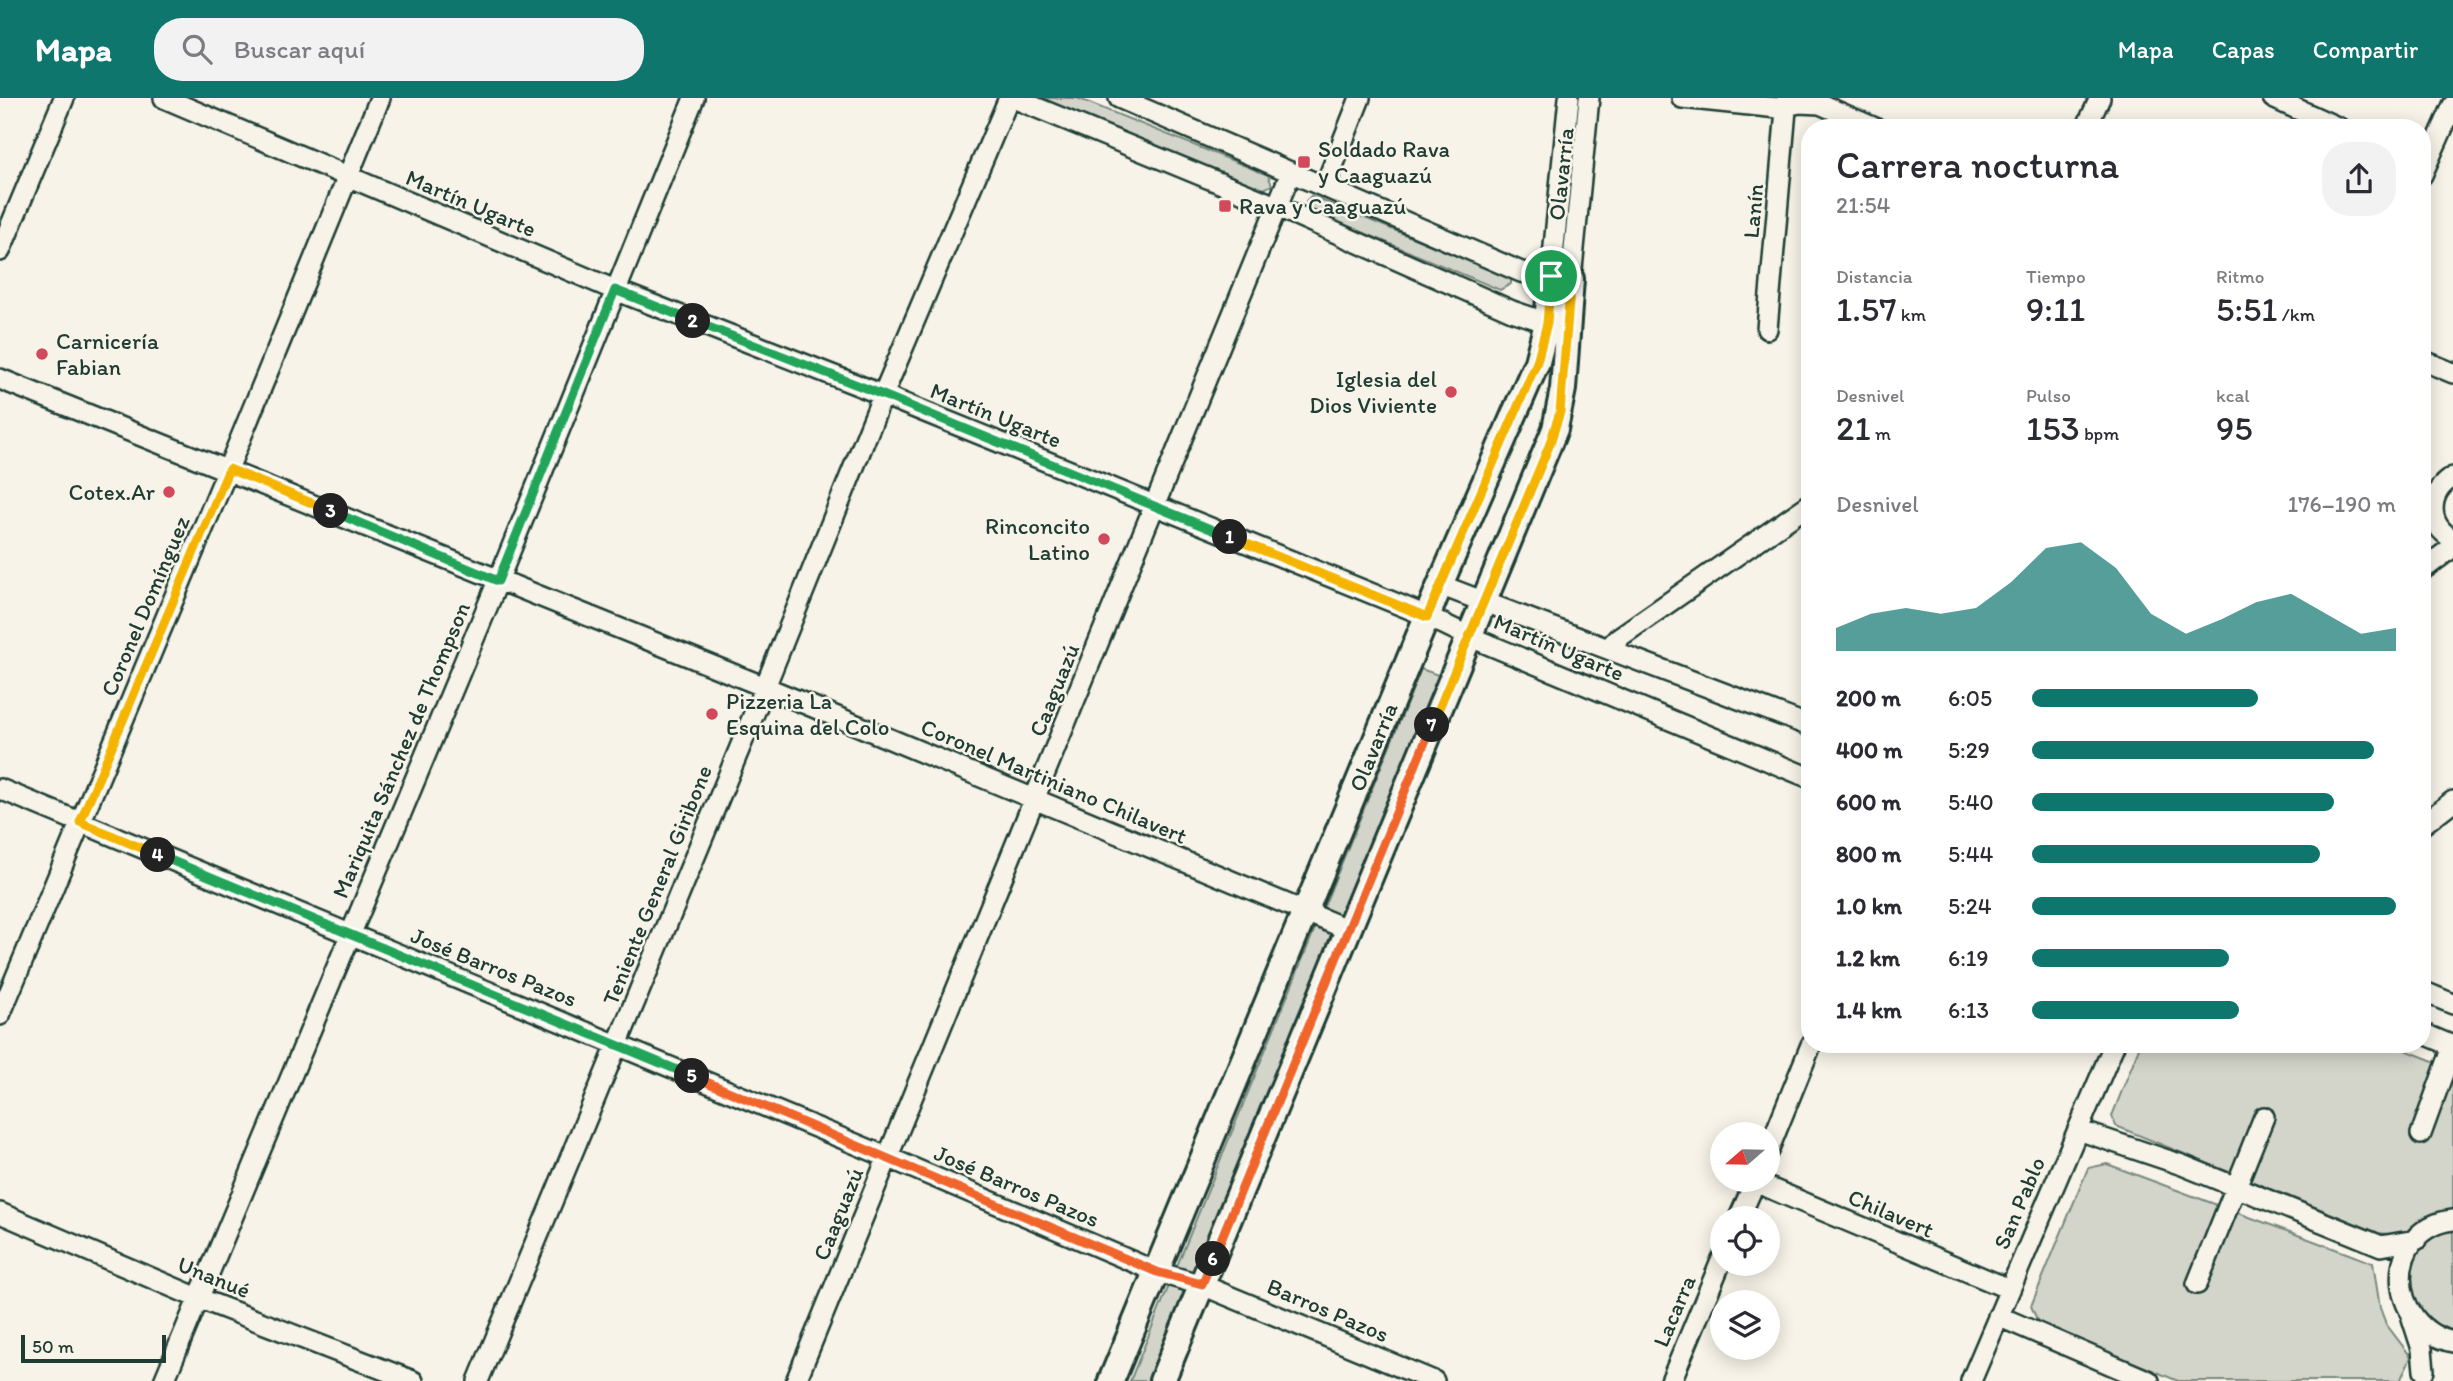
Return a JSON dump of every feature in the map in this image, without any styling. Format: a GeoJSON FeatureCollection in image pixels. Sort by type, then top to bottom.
{"type":"FeatureCollection","features":[{"type":"Feature","properties":{"kind":"main road","name":"Olavarría"},"geometry":{"type":"LineString","coordinates":[[1163,1381],[1555,429],[1563,389],[1557,326],[1561,277]]}},
{"type":"Feature","properties":{"kind":"main road","name":"Olavarría"},"geometry":{"type":"LineString","coordinates":[[1111,1381],[1440,585],[1537,362],[1557,326]]}},
{"type":"Feature","properties":{"kind":"street"},"geometry":{"type":"LineString","coordinates":[[0,251],[64,98]]}},
{"type":"Feature","properties":{"kind":"street","name":"Martín Ugarte"},"geometry":{"type":"LineString","coordinates":[[164,98],[615,290],[883,395],[1427,617],[1801,774]]}},
{"type":"Feature","properties":{"kind":"street","name":"Coronel Domínguez"},"geometry":{"type":"LineString","coordinates":[[0,1015],[229,469],[380,98]]}},
{"type":"Feature","properties":{"kind":"street","name":"Mariquita Sánchez de Thompson"},"geometry":{"type":"LineString","coordinates":[[164,1381],[498,581],[694,98]]}},
{"type":"Feature","properties":{"kind":"street"},"geometry":{"type":"LineString","coordinates":[[1011,98],[1278,207],[1512,311],[1557,326]]}},
{"type":"Feature","properties":{"kind":"street","name":"Teniente General Giribone"},"geometry":{"type":"LineString","coordinates":[[478,1381],[883,395],[1011,98]]}},
{"type":"Feature","properties":{"kind":"street"},"geometry":{"type":"LineString","coordinates":[[1119,98],[1521,272],[1561,277]]}},
{"type":"Feature","properties":{"kind":"street"},"geometry":{"type":"LineString","coordinates":[[1325,186],[1360,98]]}},
{"type":"Feature","properties":{"kind":"street","name":"Olavarría"},"geometry":{"type":"LineString","coordinates":[[1561,277],[1569,98]]}},
{"type":"Feature","properties":{"kind":"street","name":"Olavarría"},"geometry":{"type":"LineString","coordinates":[[1561,277],[1590,98]]}},
{"type":"Feature","properties":{"kind":"street"},"geometry":{"type":"LineString","coordinates":[[1682,98],[1820,104],[1854,119]]}},
{"type":"Feature","properties":{"kind":"street"},"geometry":{"type":"LineString","coordinates":[[2090,119],[2100,98]]}},
{"type":"Feature","properties":{"kind":"street"},"geometry":{"type":"LineString","coordinates":[[2273,98],[2319,119]]}},
{"type":"Feature","properties":{"kind":"street","name":"Lanín"},"geometry":{"type":"LineString","coordinates":[[1767,329],[1787,103]]}},
{"type":"Feature","properties":{"kind":"street"},"geometry":{"type":"LineString","coordinates":[[2431,152],[2453,105]]}},
{"type":"Feature","properties":{"kind":"street","name":"Caaguazú"},"geometry":{"type":"LineString","coordinates":[[796,1381],[1291,172]]}},
{"type":"Feature","properties":{"kind":"street"},"geometry":{"type":"LineString","coordinates":[[2431,364],[2453,373]]}},
{"type":"Feature","properties":{"kind":"street","name":"Coronel Martiniano Chilavert"},"geometry":{"type":"LineString","coordinates":[[0,379],[765,687],[1349,930]]}},
{"type":"Feature","properties":{"kind":"street"},"geometry":{"type":"LineString","coordinates":[[2453,477],[2443,484],[2433,502],[2436,523],[2453,539]]}},
{"type":"Feature","properties":{"kind":"street"},"geometry":{"type":"LineString","coordinates":[[1608,649],[1618,638],[1801,510]]}},
{"type":"Feature","properties":{"kind":"street"},"geometry":{"type":"LineString","coordinates":[[2431,563],[2453,547]]}},
{"type":"Feature","properties":{"kind":"street","name":"Martín Ugarte"},"geometry":{"type":"LineString","coordinates":[[1440,585],[1801,723]]}},
{"type":"Feature","properties":{"kind":"street","name":"José Barros Pazos"},"geometry":{"type":"LineString","coordinates":[[0,789],[887,1157],[1157,1272],[1202,1284]]}},
{"type":"Feature","properties":{"kind":"street"},"geometry":{"type":"LineString","coordinates":[[2431,818],[2453,801]]}},
{"type":"Feature","properties":{"kind":"street"},"geometry":{"type":"LineString","coordinates":[[2431,995],[2453,1004]]}},
{"type":"Feature","properties":{"kind":"street"},"geometry":{"type":"LineString","coordinates":[[2421,1134],[2453,1046],[2431,1037]]}},
{"type":"Feature","properties":{"kind":"street"},"geometry":{"type":"LineString","coordinates":[[1779,1122],[1808,1053]]}},
{"type":"Feature","properties":{"kind":"street","name":"San Pablo"},"geometry":{"type":"LineString","coordinates":[[1971,1381],[2111,1053]]}},
{"type":"Feature","properties":{"kind":"street"},"geometry":{"type":"LineString","coordinates":[[2197,1284],[2264,1117]]}},
{"type":"Feature","properties":{"kind":"street"},"geometry":{"type":"LineString","coordinates":[[2078,1130],[2182,1165],[2381,1246],[2391,1259],[2401,1282],[2406,1306],[2422,1349],[2422,1376]]}},
{"type":"Feature","properties":{"kind":"street","name":"Chilavert"},"geometry":{"type":"LineString","coordinates":[[1780,1192],[2009,1289]]}},
{"type":"Feature","properties":{"kind":"street","name":"Unanué"},"geometry":{"type":"LineString","coordinates":[[0,1213],[198,1298],[413,1381]]}},
{"type":"Feature","properties":{"kind":"street"},"geometry":{"type":"LineString","coordinates":[[2401,1282],[2404,1259],[2416,1240],[2430,1228],[2453,1220]]}},
{"type":"Feature","properties":{"kind":"street"},"geometry":{"type":"LineString","coordinates":[[2381,1246],[2416,1240]]}},
{"type":"Feature","properties":{"kind":"street","name":"Lacarra"},"geometry":{"type":"LineString","coordinates":[[1671,1381],[1715,1276]]}},
{"type":"Feature","properties":{"kind":"street","name":"Barros Pazos"},"geometry":{"type":"LineString","coordinates":[[1202,1284],[1434,1381]]}},
{"type":"Feature","properties":{"kind":"street"},"geometry":{"type":"LineString","coordinates":[[1997,1316],[2149,1381]]}},
{"type":"Feature","properties":{"kind":"street"},"geometry":{"type":"LineString","coordinates":[[2412,1317],[2429,1334],[2452,1342]]}},
{"type":"Feature","properties":{"kind":"street"},"geometry":{"type":"LineString","coordinates":[[2422,1376],[2439,1353],[2452,1342]]}},
{"type":"Feature","properties":{"kind":"shaded area"},"geometry":{"type":"Polygon","coordinates":[[[1043,98],[1077,98],[1268,175],[1272,185],[1262,190],[1046,102],[1043,98]]]}},
{"type":"Feature","properties":{"kind":"shaded area"},"geometry":{"type":"Polygon","coordinates":[[[1311,196],[1511,278],[1511,284],[1500,290],[1312,211],[1306,201],[1311,196]]]}},
{"type":"Feature","properties":{"kind":"shaded area"},"geometry":{"type":"Polygon","coordinates":[[[1421,669],[1441,676],[1148,1381],[1130,1381],[1421,669]]]}},
{"type":"Feature","properties":{"kind":"shaded area"},"geometry":{"type":"Polygon","coordinates":[[[2137,1053],[2413,1053],[2453,1069],[2453,1212],[2410,1236],[2379,1233],[2116,1126],[2112,1116],[2137,1053]]]}},
{"type":"Feature","properties":{"kind":"shaded area"},"geometry":{"type":"Polygon","coordinates":[[[2107,1164],[2373,1263],[2380,1308],[2386,1324],[2411,1357],[2400,1381],[2178,1381],[2038,1322],[2031,1306],[2088,1168],[2107,1164]]]}},
{"type":"Feature","properties":{"kind":"shaded area"},"geometry":{"type":"Polygon","coordinates":[[[2453,1225],[2453,1339],[2410,1302],[2410,1275],[2415,1254],[2420,1246],[2438,1231],[2453,1225]]]}},
{"type":"Feature","properties":{"kind":"place","name":"Soldado Rava y Caaguazú"},"geometry":{"type":"Point","coordinates":[1304,162]}},
{"type":"Feature","properties":{"kind":"place","name":"Rava y Caaguazú"},"geometry":{"type":"Point","coordinates":[1225,206]}},
{"type":"Feature","properties":{"kind":"place","name":"Carnicería Fabian"},"geometry":{"type":"Point","coordinates":[42,354]}},
{"type":"Feature","properties":{"kind":"place","name":"Iglesia del Dios Viviente"},"geometry":{"type":"Point","coordinates":[1451,392]}},
{"type":"Feature","properties":{"kind":"place","name":"Cotex.Ar"},"geometry":{"type":"Point","coordinates":[169,492]}},
{"type":"Feature","properties":{"kind":"place","name":"Rinconcito Latino"},"geometry":{"type":"Point","coordinates":[1104,539]}},
{"type":"Feature","properties":{"kind":"place","name":"Pizzeria La Esquina del Colo"},"geometry":{"type":"Point","coordinates":[712,714]}},
{"type":"Feature","properties":{"kind":"route"},"geometry":{"type":"LineString","coordinates":[[1551,276],[1571,279],[1563,389],[1555,429],[1202,1284],[1157,1272],[80,822],[229,469],[498,581],[615,290],[883,395],[1427,617],[1537,362],[1547,323],[1551,276]]}}]}
